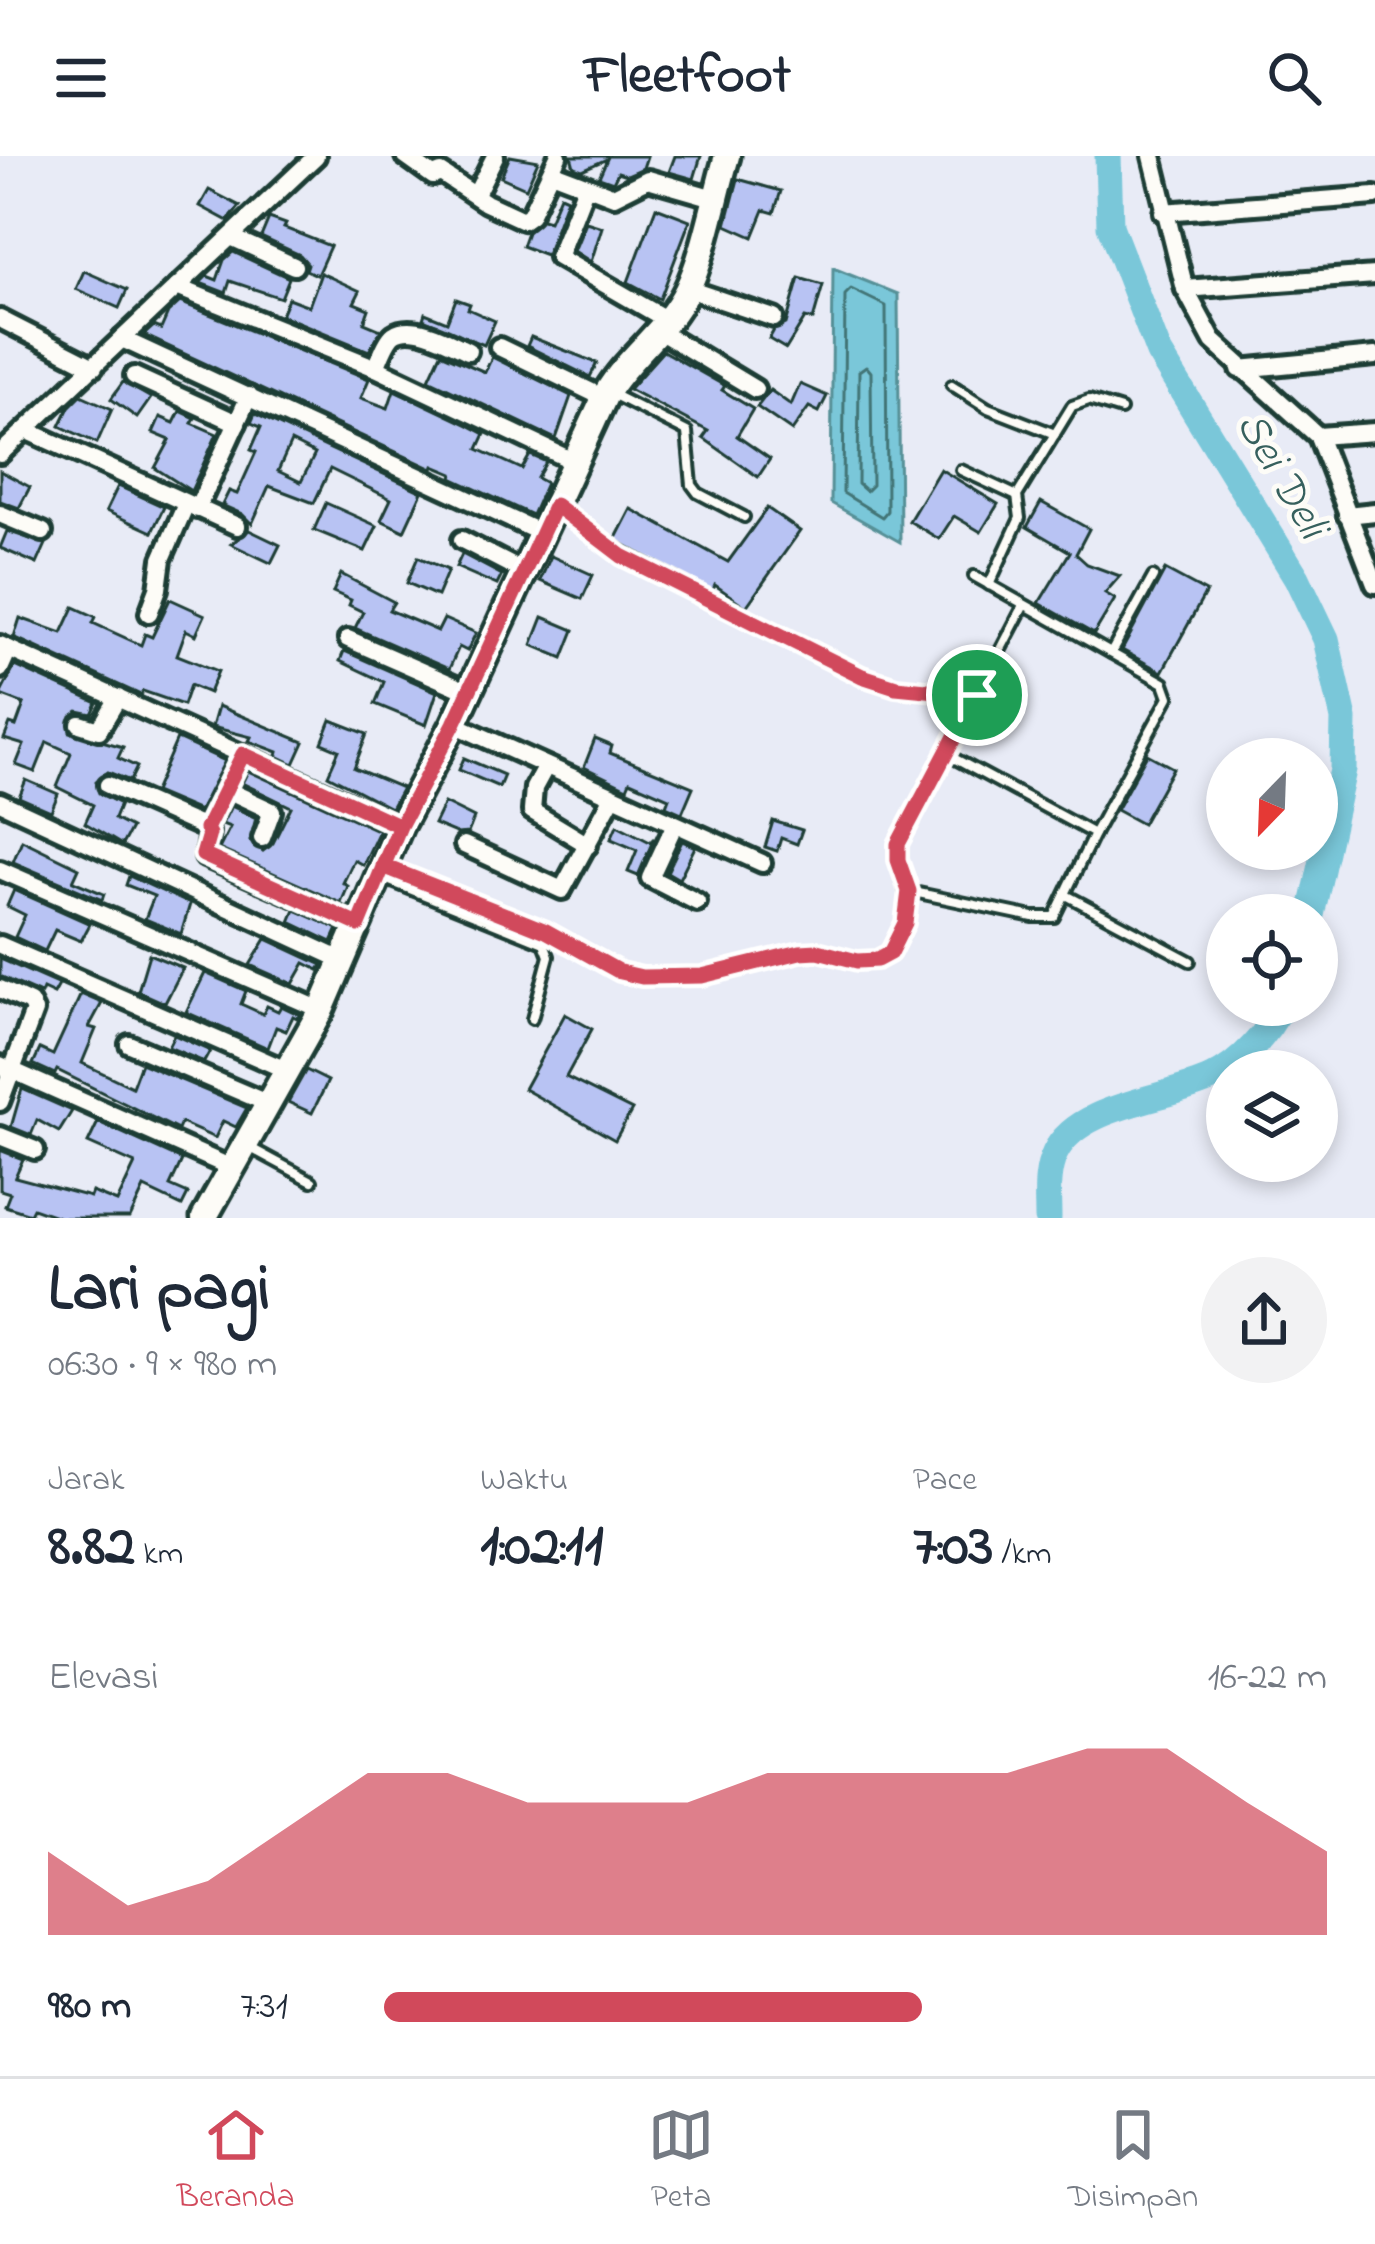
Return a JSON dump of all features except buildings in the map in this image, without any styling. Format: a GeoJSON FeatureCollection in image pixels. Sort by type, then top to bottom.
{"type":"FeatureCollection","features":[{"type":"Feature","properties":{"kind":"main road"},"geometry":{"type":"LineString","coordinates":[[203,1218],[321,1010],[400,826],[454,724],[606,395],[627,361],[663,325],[688,289],[727,156]]}},
{"type":"Feature","properties":{"kind":"street"},"geometry":{"type":"LineString","coordinates":[[0,454],[316,156]]}},
{"type":"Feature","properties":{"kind":"street"},"geometry":{"type":"LineString","coordinates":[[405,156],[433,176],[440,172],[486,203],[523,220],[555,164],[586,186],[619,196],[648,178],[714,198]]}},
{"type":"Feature","properties":{"kind":"street"},"geometry":{"type":"LineString","coordinates":[[476,194],[495,156]]}},
{"type":"Feature","properties":{"kind":"street"},"geometry":{"type":"LineString","coordinates":[[1152,156],[1185,290],[1213,341],[1318,436],[1375,584]]}},
{"type":"Feature","properties":{"kind":"street"},"geometry":{"type":"LineString","coordinates":[[586,186],[558,257],[755,389]]}},
{"type":"Feature","properties":{"kind":"street"},"geometry":{"type":"LineString","coordinates":[[1163,212],[1375,196]]}},
{"type":"Feature","properties":{"kind":"street"},"geometry":{"type":"LineString","coordinates":[[231,237],[294,266]]}},
{"type":"Feature","properties":{"kind":"street"},"geometry":{"type":"LineString","coordinates":[[1185,290],[1375,274]]}},
{"type":"Feature","properties":{"kind":"street"},"geometry":{"type":"LineString","coordinates":[[176,287],[376,368],[575,462]]}},
{"type":"Feature","properties":{"kind":"street"},"geometry":{"type":"LineString","coordinates":[[688,289],[774,318]]}},
{"type":"Feature","properties":{"kind":"street"},"geometry":{"type":"LineString","coordinates":[[0,319],[94,367]]}},
{"type":"Feature","properties":{"kind":"street"},"geometry":{"type":"LineString","coordinates":[[376,368],[398,332],[429,334],[468,350]]}},
{"type":"Feature","properties":{"kind":"street"},"geometry":{"type":"LineString","coordinates":[[122,339],[541,533]]}},
{"type":"Feature","properties":{"kind":"street"},"geometry":{"type":"LineString","coordinates":[[499,347],[606,395]]}},
{"type":"Feature","properties":{"kind":"street"},"geometry":{"type":"LineString","coordinates":[[1240,369],[1375,356]]}},
{"type":"Feature","properties":{"kind":"street"},"geometry":{"type":"LineString","coordinates":[[134,376],[237,423]]}},
{"type":"Feature","properties":{"kind":"street"},"geometry":{"type":"LineString","coordinates":[[149,614],[162,559],[249,396]]}},
{"type":"Feature","properties":{"kind":"street"},"geometry":{"type":"LineString","coordinates":[[26,430],[237,526]]}},
{"type":"Feature","properties":{"kind":"street"},"geometry":{"type":"LineString","coordinates":[[1318,436],[1375,432]]}},
{"type":"Feature","properties":{"kind":"street"},"geometry":{"type":"LineString","coordinates":[[1347,515],[1375,512]]}},
{"type":"Feature","properties":{"kind":"street"},"geometry":{"type":"LineString","coordinates":[[0,514],[43,532]]}},
{"type":"Feature","properties":{"kind":"street"},"geometry":{"type":"LineString","coordinates":[[462,540],[522,571]]}},
{"type":"Feature","properties":{"kind":"street"},"geometry":{"type":"LineString","coordinates":[[348,639],[469,692]]}},
{"type":"Feature","properties":{"kind":"street"},"geometry":{"type":"LineString","coordinates":[[0,668],[4,647],[400,826]]}},
{"type":"Feature","properties":{"kind":"street"},"geometry":{"type":"LineString","coordinates":[[80,724],[99,730],[118,698]]}},
{"type":"Feature","properties":{"kind":"street"},"geometry":{"type":"LineString","coordinates":[[454,724],[762,863]]}},
{"type":"Feature","properties":{"kind":"street"},"geometry":{"type":"LineString","coordinates":[[206,829],[243,754]]}},
{"type":"Feature","properties":{"kind":"street"},"geometry":{"type":"LineString","coordinates":[[546,766],[534,788],[532,812],[588,845]]}},
{"type":"Feature","properties":{"kind":"street"},"geometry":{"type":"LineString","coordinates":[[108,785],[206,829],[205,857],[359,925]]}},
{"type":"Feature","properties":{"kind":"street"},"geometry":{"type":"LineString","coordinates":[[226,788],[273,812],[262,838]]}},
{"type":"Feature","properties":{"kind":"street"},"geometry":{"type":"LineString","coordinates":[[464,845],[562,890],[612,798]]}},
{"type":"Feature","properties":{"kind":"street"},"geometry":{"type":"LineString","coordinates":[[0,802],[342,960]]}},
{"type":"Feature","properties":{"kind":"street"},"geometry":{"type":"LineString","coordinates":[[674,826],[650,878],[698,902]]}},
{"type":"Feature","properties":{"kind":"street"},"geometry":{"type":"LineString","coordinates":[[0,870],[321,1010]]}},
{"type":"Feature","properties":{"kind":"street"},"geometry":{"type":"LineString","coordinates":[[0,945],[286,1070]]}},
{"type":"Feature","properties":{"kind":"street"},"geometry":{"type":"LineString","coordinates":[[0,988],[30,1003],[34,1011],[7,1068],[0,1102]]}},
{"type":"Feature","properties":{"kind":"street"},"geometry":{"type":"LineString","coordinates":[[129,1044],[269,1104]]}},
{"type":"Feature","properties":{"kind":"street"},"geometry":{"type":"LineString","coordinates":[[7,1068],[232,1168]]}},
{"type":"Feature","properties":{"kind":"street"},"geometry":{"type":"LineString","coordinates":[[0,1136],[34,1150]]}},
{"type":"Feature","properties":{"kind":"lane"},"geometry":{"type":"LineString","coordinates":[[952,385],[988,408],[1055,434]]}},
{"type":"Feature","properties":{"kind":"lane"},"geometry":{"type":"LineString","coordinates":[[606,395],[687,432],[692,485],[698,493],[744,517]]}},
{"type":"Feature","properties":{"kind":"lane"},"geometry":{"type":"LineString","coordinates":[[989,585],[1020,518],[1017,496],[1072,406],[1089,400],[1121,410]]}},
{"type":"Feature","properties":{"kind":"lane"},"geometry":{"type":"LineString","coordinates":[[961,470],[1017,496]]}},
{"type":"Feature","properties":{"kind":"lane"},"geometry":{"type":"LineString","coordinates":[[555,505],[622,556],[862,676],[896,687],[977,695]]}},
{"type":"Feature","properties":{"kind":"lane"},"geometry":{"type":"LineString","coordinates":[[909,891],[1048,919],[1057,914],[1170,692],[1164,683],[974,576]]}},
{"type":"Feature","properties":{"kind":"lane"},"geometry":{"type":"LineString","coordinates":[[1111,653],[1153,578]]}},
{"type":"Feature","properties":{"kind":"lane"},"geometry":{"type":"LineString","coordinates":[[381,872],[546,931],[620,972],[642,977],[702,976],[800,952],[877,960],[890,953],[905,923],[909,891],[898,860],[898,844],[1024,604]]}},
{"type":"Feature","properties":{"kind":"lane"},"geometry":{"type":"LineString","coordinates":[[948,755],[1094,834]]}},
{"type":"Feature","properties":{"kind":"lane"},"geometry":{"type":"LineString","coordinates":[[381,872],[544,943],[549,956],[532,1019]]}},
{"type":"Feature","properties":{"kind":"lane"},"geometry":{"type":"LineString","coordinates":[[1066,895],[1190,961]]}},
{"type":"Feature","properties":{"kind":"lane"},"geometry":{"type":"LineString","coordinates":[[245,1145],[312,1181]]}},
{"type":"Feature","properties":{"kind":"water"},"geometry":{"type":"Polygon","coordinates":[[[833,268],[898,294],[900,542],[831,503],[833,268]]]}},
{"type":"Feature","properties":{"kind":"waterway","name":"Sei Deli"},"geometry":{"type":"LineString","coordinates":[[1108,156],[1110,226],[1159,353],[1297,578],[1326,639],[1344,719],[1343,770],[1316,894]]}},
{"type":"Feature","properties":{"kind":"waterway","name":"Sei Deli"},"geometry":{"type":"LineString","coordinates":[[1048,1218],[1050,1169],[1067,1137],[1103,1114],[1223,1072],[1270,1026]]}},
{"type":"Feature","properties":{"kind":"route"},"geometry":{"type":"LineString","coordinates":[[977,695],[877,683],[622,556],[555,505],[454,724],[400,826],[383,866],[359,925],[203,855],[206,829],[243,754],[400,826],[383,866],[546,931],[620,972],[642,977],[702,976],[818,951],[857,961],[877,960],[890,953],[905,923],[909,891],[898,860],[898,844],[977,695]]}}]}
